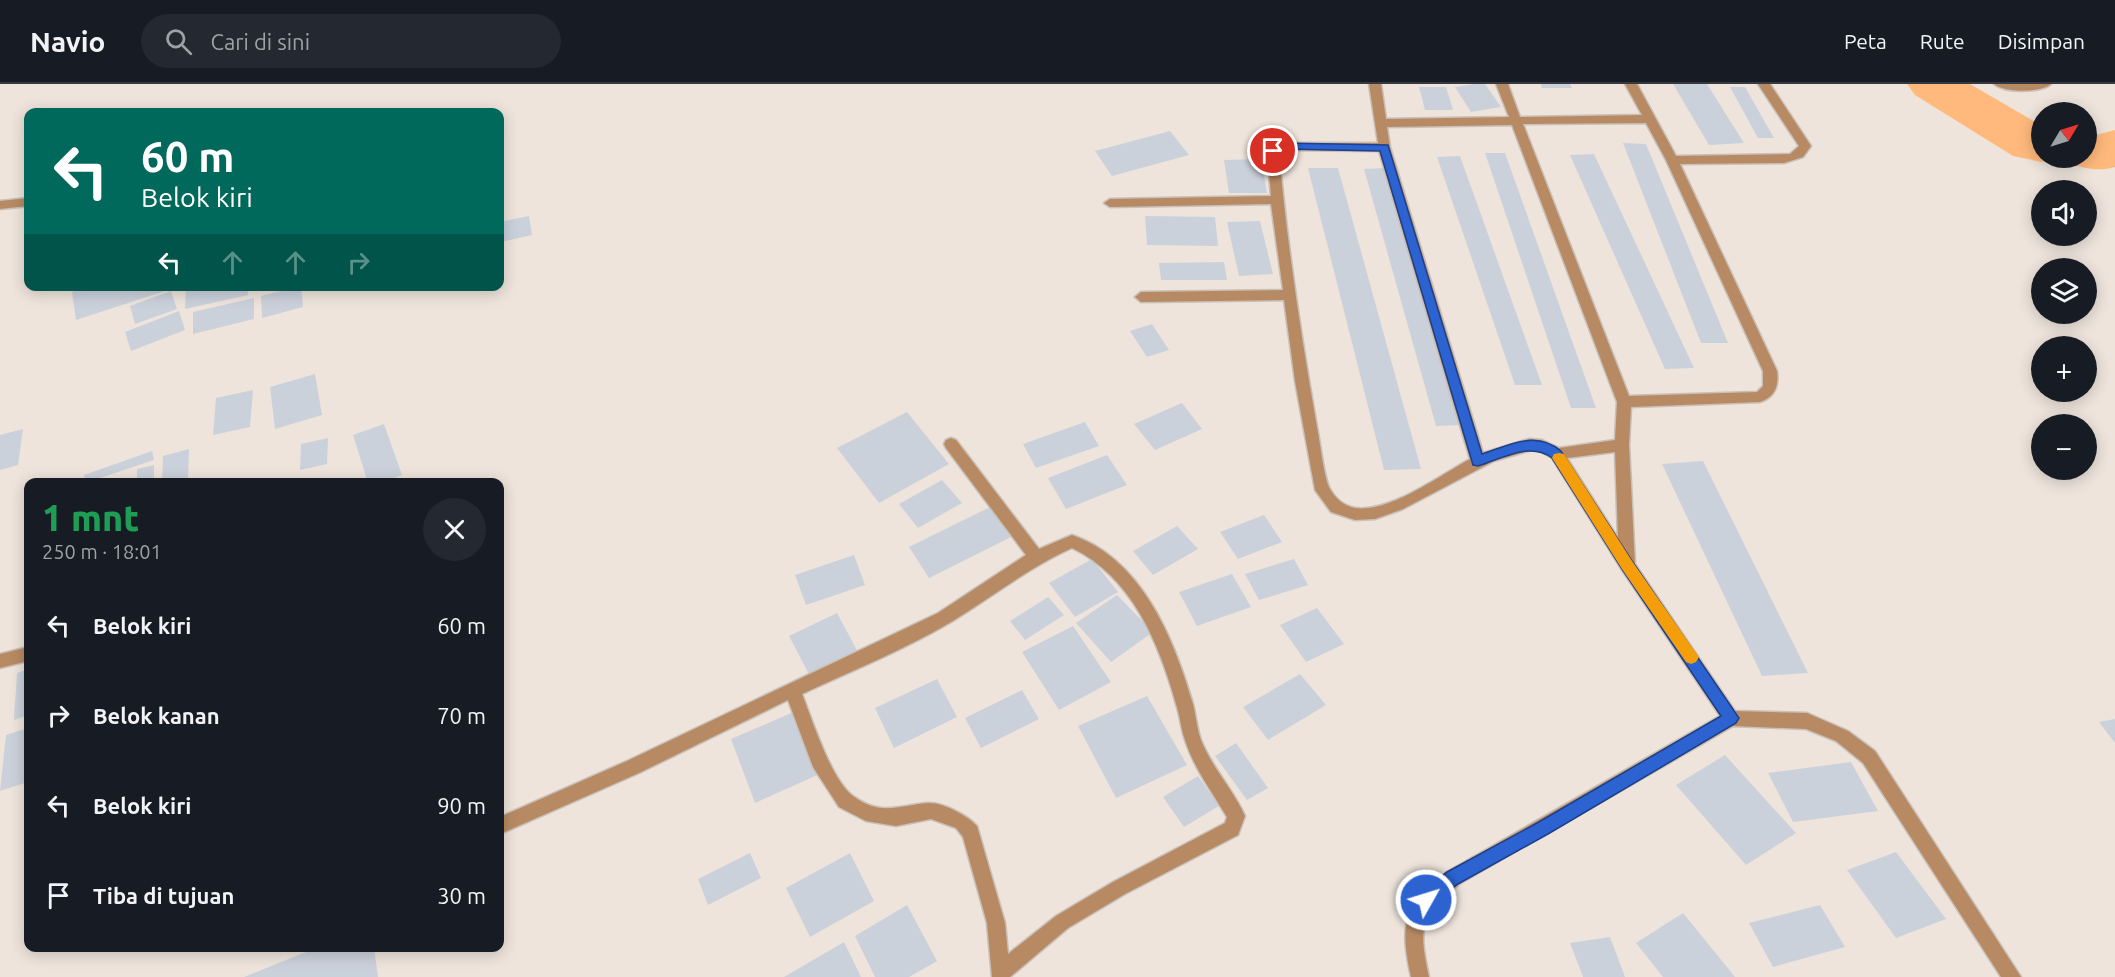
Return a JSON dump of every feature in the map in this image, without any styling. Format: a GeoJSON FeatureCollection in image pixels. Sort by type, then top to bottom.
{"type":"FeatureCollection","features":[{"type":"Feature","properties":{"kind":"street"},"geometry":{"type":"LineString","coordinates":[[1375,84],[1384,147],[1478,461]]}},
{"type":"Feature","properties":{"kind":"street"},"geometry":{"type":"LineString","coordinates":[[1502,84],[1624,402],[1622,445],[1627,565]]}},
{"type":"Feature","properties":{"kind":"street"},"geometry":{"type":"LineString","coordinates":[[1624,402],[1760,397],[1770,388],[1772,381],[1770,371],[1672,160],[1631,84]]}},
{"type":"Feature","properties":{"kind":"street"},"geometry":{"type":"LineString","coordinates":[[1672,160],[1784,159],[1803,152],[1805,146],[1764,84]]}},
{"type":"Feature","properties":{"kind":"street"},"geometry":{"type":"LineString","coordinates":[[2000,84],[2020,87],[2045,84]]}},
{"type":"Feature","properties":{"kind":"street"},"geometry":{"type":"LineString","coordinates":[[1379,123],[1443,124],[1515,120],[1648,119]]}},
{"type":"Feature","properties":{"kind":"street"},"geometry":{"type":"LineString","coordinates":[[1384,147],[1281,146],[1275,148],[1273,159],[1290,295],[1322,490],[1339,510],[1364,514],[1391,509],[1453,477],[1478,461],[1529,444],[1550,449],[1557,454],[1627,565],[1731,718]]}},
{"type":"Feature","properties":{"kind":"street"},"geometry":{"type":"LineString","coordinates":[[1110,204],[1277,200]]}},
{"type":"Feature","properties":{"kind":"street"},"geometry":{"type":"LineString","coordinates":[[0,205],[24,202]]}},
{"type":"Feature","properties":{"kind":"street"},"geometry":{"type":"LineString","coordinates":[[1141,297],[1290,295]]}},
{"type":"Feature","properties":{"kind":"street"},"geometry":{"type":"LineString","coordinates":[[951,444],[1036,557]]}},
{"type":"Feature","properties":{"kind":"street"},"geometry":{"type":"LineString","coordinates":[[1557,454],[1622,445]]}},
{"type":"Feature","properties":{"kind":"street"},"geometry":{"type":"LineString","coordinates":[[504,824],[633,767],[864,658],[944,618],[1036,557],[1072,541],[1089,547],[1120,574],[1132,589],[1172,663],[1194,744],[1236,816],[1232,829],[1119,888],[1062,922],[1001,974]]}},
{"type":"Feature","properties":{"kind":"street"},"geometry":{"type":"LineString","coordinates":[[0,661],[24,655]]}},
{"type":"Feature","properties":{"kind":"street"},"geometry":{"type":"LineString","coordinates":[[792,690],[819,761],[845,801],[866,813],[896,818],[931,811],[962,822],[971,832],[996,923],[1001,974]]}},
{"type":"Feature","properties":{"kind":"street"},"geometry":{"type":"LineString","coordinates":[[1419,977],[1412,944],[1417,913],[1426,900],[1453,878],[1731,718],[1807,721],[1842,736],[1869,757],[2012,977]]}},
{"type":"Feature","properties":{"kind":"building"},"geometry":{"type":"Polygon","coordinates":[[[1485,84],[1501,107],[1471,112],[1455,87],[1485,84]]]}},
{"type":"Feature","properties":{"kind":"building"},"geometry":{"type":"Polygon","coordinates":[[[1541,84],[1570,84],[1572,88],[1542,88],[1541,84]]]}},
{"type":"Feature","properties":{"kind":"building"},"geometry":{"type":"Polygon","coordinates":[[[1673,84],[1707,84],[1744,143],[1709,145],[1673,84]]]}},
{"type":"Feature","properties":{"kind":"building"},"geometry":{"type":"Polygon","coordinates":[[[1419,87],[1446,87],[1453,110],[1425,110],[1419,87]]]}},
{"type":"Feature","properties":{"kind":"building"},"geometry":{"type":"Polygon","coordinates":[[[1730,87],[1745,87],[1774,138],[1758,138],[1730,87]]]}},
{"type":"Feature","properties":{"kind":"building"},"geometry":{"type":"Polygon","coordinates":[[[1170,131],[1189,155],[1112,176],[1095,151],[1170,131]]]}},
{"type":"Feature","properties":{"kind":"building"},"geometry":{"type":"Polygon","coordinates":[[[1623,143],[1646,144],[1728,343],[1701,343],[1623,143]]]}},
{"type":"Feature","properties":{"kind":"building"},"geometry":{"type":"Polygon","coordinates":[[[1485,153],[1505,153],[1596,408],[1571,408],[1485,153]]]}},
{"type":"Feature","properties":{"kind":"building"},"geometry":{"type":"Polygon","coordinates":[[[1594,154],[1694,368],[1665,369],[1570,155],[1594,154]]]}},
{"type":"Feature","properties":{"kind":"building"},"geometry":{"type":"Polygon","coordinates":[[[1460,156],[1542,385],[1515,385],[1437,157],[1460,156]]]}},
{"type":"Feature","properties":{"kind":"building"},"geometry":{"type":"Polygon","coordinates":[[[1261,159],[1267,193],[1229,193],[1224,160],[1261,159]]]}},
{"type":"Feature","properties":{"kind":"building"},"geometry":{"type":"Polygon","coordinates":[[[1308,168],[1338,168],[1421,469],[1384,470],[1308,168]]]}},
{"type":"Feature","properties":{"kind":"building"},"geometry":{"type":"Polygon","coordinates":[[[1387,168],[1463,425],[1436,426],[1364,169],[1387,168]]]}},
{"type":"Feature","properties":{"kind":"building"},"geometry":{"type":"Polygon","coordinates":[[[529,216],[532,235],[504,241],[504,221],[529,216]]]}},
{"type":"Feature","properties":{"kind":"building"},"geometry":{"type":"Polygon","coordinates":[[[1145,216],[1215,217],[1218,246],[1147,245],[1145,216]]]}},
{"type":"Feature","properties":{"kind":"building"},"geometry":{"type":"Polygon","coordinates":[[[1260,221],[1273,274],[1239,276],[1227,222],[1260,221]]]}},
{"type":"Feature","properties":{"kind":"building"},"geometry":{"type":"Polygon","coordinates":[[[1224,262],[1227,280],[1161,280],[1159,263],[1224,262]]]}},
{"type":"Feature","properties":{"kind":"building"},"geometry":{"type":"Polygon","coordinates":[[[75,291],[165,291],[76,320],[72,292],[75,291]]]}},
{"type":"Feature","properties":{"kind":"building"},"geometry":{"type":"Polygon","coordinates":[[[171,291],[177,309],[135,324],[130,306],[171,291]]]}},
{"type":"Feature","properties":{"kind":"building"},"geometry":{"type":"Polygon","coordinates":[[[186,291],[248,291],[248,295],[185,309],[186,291]]]}},
{"type":"Feature","properties":{"kind":"building"},"geometry":{"type":"Polygon","coordinates":[[[281,291],[301,291],[303,307],[262,318],[261,296],[281,291]]]}},
{"type":"Feature","properties":{"kind":"building"},"geometry":{"type":"Polygon","coordinates":[[[254,298],[254,319],[193,334],[193,312],[254,298]]]}},
{"type":"Feature","properties":{"kind":"building"},"geometry":{"type":"Polygon","coordinates":[[[179,311],[185,330],[131,351],[125,332],[179,311]]]}},
{"type":"Feature","properties":{"kind":"building"},"geometry":{"type":"Polygon","coordinates":[[[1152,324],[1169,350],[1147,357],[1130,331],[1152,324]]]}},
{"type":"Feature","properties":{"kind":"building"},"geometry":{"type":"Polygon","coordinates":[[[315,374],[322,415],[275,429],[270,387],[315,374]]]}},
{"type":"Feature","properties":{"kind":"building"},"geometry":{"type":"Polygon","coordinates":[[[253,390],[250,427],[213,435],[216,398],[253,390]]]}},
{"type":"Feature","properties":{"kind":"building"},"geometry":{"type":"Polygon","coordinates":[[[1182,403],[1202,429],[1155,450],[1134,424],[1182,403]]]}},
{"type":"Feature","properties":{"kind":"building"},"geometry":{"type":"Polygon","coordinates":[[[907,412],[949,464],[879,503],[837,448],[907,412]]]}},
{"type":"Feature","properties":{"kind":"building"},"geometry":{"type":"Polygon","coordinates":[[[1085,422],[1099,446],[1036,468],[1023,444],[1085,422]]]}},
{"type":"Feature","properties":{"kind":"building"},"geometry":{"type":"Polygon","coordinates":[[[384,424],[402,475],[394,478],[366,478],[353,435],[384,424]]]}},
{"type":"Feature","properties":{"kind":"building"},"geometry":{"type":"Polygon","coordinates":[[[23,429],[18,465],[0,470],[0,435],[23,429]]]}},
{"type":"Feature","properties":{"kind":"building"},"geometry":{"type":"Polygon","coordinates":[[[328,438],[327,464],[300,470],[301,444],[328,438]]]}},
{"type":"Feature","properties":{"kind":"building"},"geometry":{"type":"Polygon","coordinates":[[[189,449],[188,478],[162,478],[163,456],[189,449]]]}},
{"type":"Feature","properties":{"kind":"building"},"geometry":{"type":"Polygon","coordinates":[[[152,451],[154,460],[100,478],[84,478],[84,475],[152,451]]]}},
{"type":"Feature","properties":{"kind":"building"},"geometry":{"type":"Polygon","coordinates":[[[1107,455],[1127,485],[1066,509],[1048,478],[1107,455]]]}},
{"type":"Feature","properties":{"kind":"building"},"geometry":{"type":"Polygon","coordinates":[[[1703,461],[1808,673],[1762,676],[1662,464],[1703,461]]]}},
{"type":"Feature","properties":{"kind":"building"},"geometry":{"type":"Polygon","coordinates":[[[154,465],[154,478],[137,478],[137,469],[154,465]]]}},
{"type":"Feature","properties":{"kind":"building"},"geometry":{"type":"Polygon","coordinates":[[[942,480],[962,503],[918,528],[899,504],[942,480]]]}},
{"type":"Feature","properties":{"kind":"building"},"geometry":{"type":"Polygon","coordinates":[[[990,507],[1011,537],[929,578],[909,547],[990,507]]]}},
{"type":"Feature","properties":{"kind":"building"},"geometry":{"type":"Polygon","coordinates":[[[1264,515],[1282,542],[1238,559],[1220,532],[1264,515]]]}},
{"type":"Feature","properties":{"kind":"building"},"geometry":{"type":"Polygon","coordinates":[[[1177,526],[1198,549],[1153,575],[1133,551],[1177,526]]]}},
{"type":"Feature","properties":{"kind":"building"},"geometry":{"type":"Polygon","coordinates":[[[854,555],[865,585],[806,605],[795,575],[854,555]]]}},
{"type":"Feature","properties":{"kind":"building"},"geometry":{"type":"Polygon","coordinates":[[[1092,559],[1118,592],[1075,617],[1049,583],[1092,559]]]}},
{"type":"Feature","properties":{"kind":"building"},"geometry":{"type":"Polygon","coordinates":[[[1294,559],[1308,585],[1259,600],[1245,574],[1294,559]]]}},
{"type":"Feature","properties":{"kind":"building"},"geometry":{"type":"Polygon","coordinates":[[[1232,574],[1251,607],[1197,626],[1179,592],[1232,574]]]}},
{"type":"Feature","properties":{"kind":"building"},"geometry":{"type":"Polygon","coordinates":[[[1117,595],[1153,632],[1111,662],[1076,623],[1117,595]]]}},
{"type":"Feature","properties":{"kind":"building"},"geometry":{"type":"Polygon","coordinates":[[[1048,597],[1064,615],[1025,640],[1010,621],[1048,597]]]}},
{"type":"Feature","properties":{"kind":"building"},"geometry":{"type":"Polygon","coordinates":[[[1317,608],[1344,644],[1306,662],[1280,625],[1317,608]]]}},
{"type":"Feature","properties":{"kind":"building"},"geometry":{"type":"Polygon","coordinates":[[[837,613],[859,654],[811,678],[789,636],[837,613]]]}},
{"type":"Feature","properties":{"kind":"building"},"geometry":{"type":"Polygon","coordinates":[[[1073,626],[1111,682],[1059,710],[1022,652],[1073,626]]]}},
{"type":"Feature","properties":{"kind":"building"},"geometry":{"type":"Polygon","coordinates":[[[24,670],[24,716],[14,720],[17,673],[24,670]]]}},
{"type":"Feature","properties":{"kind":"building"},"geometry":{"type":"Polygon","coordinates":[[[1300,674],[1326,705],[1268,740],[1243,707],[1300,674]]]}},
{"type":"Feature","properties":{"kind":"building"},"geometry":{"type":"Polygon","coordinates":[[[937,679],[957,717],[894,748],[875,708],[937,679]]]}},
{"type":"Feature","properties":{"kind":"building"},"geometry":{"type":"Polygon","coordinates":[[[1022,690],[1039,719],[981,748],[965,718],[1022,690]]]}},
{"type":"Feature","properties":{"kind":"building"},"geometry":{"type":"Polygon","coordinates":[[[1147,696],[1187,765],[1116,798],[1078,726],[1147,696]]]}},
{"type":"Feature","properties":{"kind":"building"},"geometry":{"type":"Polygon","coordinates":[[[796,711],[822,773],[755,803],[731,739],[796,711]]]}},
{"type":"Feature","properties":{"kind":"building"},"geometry":{"type":"Polygon","coordinates":[[[2115,719],[2115,743],[2099,722],[2115,719]]]}},
{"type":"Feature","properties":{"kind":"building"},"geometry":{"type":"Polygon","coordinates":[[[24,729],[24,783],[0,791],[6,735],[24,729]]]}},
{"type":"Feature","properties":{"kind":"building"},"geometry":{"type":"Polygon","coordinates":[[[1236,743],[1268,788],[1247,800],[1215,756],[1236,743]]]}},
{"type":"Feature","properties":{"kind":"building"},"geometry":{"type":"Polygon","coordinates":[[[1725,755],[1796,833],[1746,865],[1676,785],[1725,755]]]}},
{"type":"Feature","properties":{"kind":"building"},"geometry":{"type":"Polygon","coordinates":[[[1851,762],[1878,811],[1793,822],[1768,773],[1851,762]]]}},
{"type":"Feature","properties":{"kind":"building"},"geometry":{"type":"Polygon","coordinates":[[[1198,776],[1219,806],[1184,827],[1163,797],[1198,776]]]}},
{"type":"Feature","properties":{"kind":"building"},"geometry":{"type":"Polygon","coordinates":[[[1896,852],[1946,919],[1896,938],[1847,870],[1896,852]]]}},
{"type":"Feature","properties":{"kind":"building"},"geometry":{"type":"Polygon","coordinates":[[[750,853],[761,878],[708,905],[698,879],[750,853]]]}},
{"type":"Feature","properties":{"kind":"building"},"geometry":{"type":"Polygon","coordinates":[[[850,853],[874,901],[810,937],[786,888],[850,853]]]}},
{"type":"Feature","properties":{"kind":"building"},"geometry":{"type":"Polygon","coordinates":[[[907,905],[937,961],[909,977],[875,977],[855,936],[907,905]]]}},
{"type":"Feature","properties":{"kind":"building"},"geometry":{"type":"Polygon","coordinates":[[[1820,905],[1845,947],[1773,967],[1749,923],[1820,905]]]}},
{"type":"Feature","properties":{"kind":"building"},"geometry":{"type":"Polygon","coordinates":[[[1683,913],[1735,977],[1663,977],[1636,943],[1683,913]]]}},
{"type":"Feature","properties":{"kind":"building"},"geometry":{"type":"Polygon","coordinates":[[[1610,937],[1625,977],[1583,977],[1570,943],[1610,937]]]}},
{"type":"Feature","properties":{"kind":"building"},"geometry":{"type":"Polygon","coordinates":[[[844,942],[861,977],[784,977],[844,942]]]}},
{"type":"Feature","properties":{"kind":"building"},"geometry":{"type":"Polygon","coordinates":[[[306,952],[375,952],[378,977],[244,977],[306,952]]]}},
{"type":"Feature","properties":{"kind":"waterway"},"geometry":{"type":"LineString","coordinates":[[1933,84],[2031,143]]}},
{"type":"Feature","properties":{"kind":"waterway"},"geometry":{"type":"LineString","coordinates":[[2097,152],[2102,153],[2115,147]]}},
{"type":"Feature","properties":{"kind":"slow traffic"},"geometry":{"type":"LineString","coordinates":[[1559,458],[1627,565],[1691,657]]}},
{"type":"Feature","properties":{"kind":"route"},"geometry":{"type":"LineString","coordinates":[[1273,151],[1281,146],[1384,147],[1478,461],[1529,444],[1539,445],[1557,454],[1627,565],[1731,718],[1542,828],[1484,859],[1453,878],[1426,900]]}}]}
